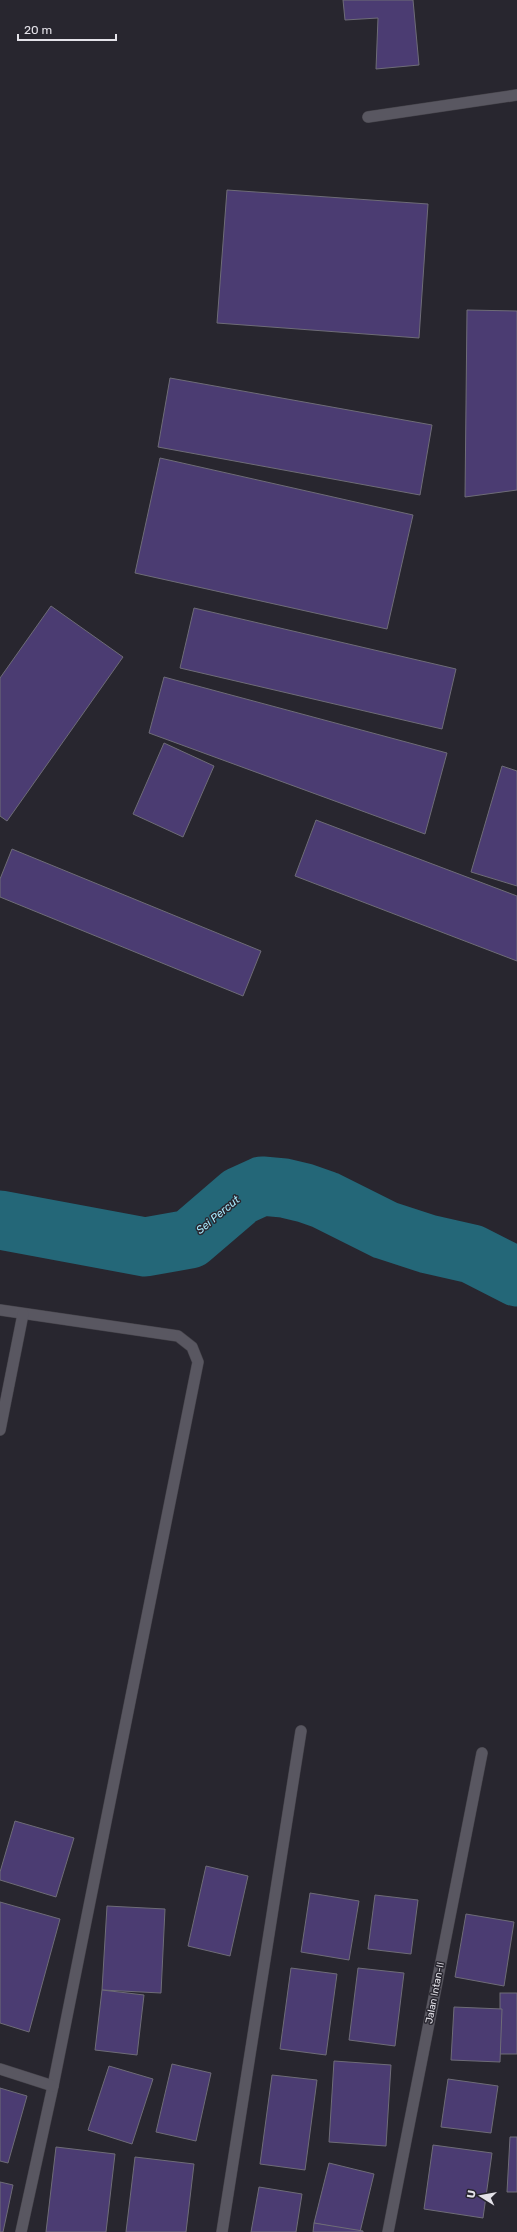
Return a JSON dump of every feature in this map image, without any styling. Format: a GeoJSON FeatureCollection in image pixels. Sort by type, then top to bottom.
{"type":"FeatureCollection","features":[{"type":"Feature","properties":{"kind":"street"},"geometry":{"type":"LineString","coordinates":[[368,117],[517,95]]}},
{"type":"Feature","properties":{"kind":"street"},"geometry":{"type":"LineString","coordinates":[[0,1310],[178,1336],[192,1347],[198,1362],[53,2086],[22,2232]]}},
{"type":"Feature","properties":{"kind":"street"},"geometry":{"type":"LineString","coordinates":[[0,1430],[23,1314]]}},
{"type":"Feature","properties":{"kind":"street"},"geometry":{"type":"LineString","coordinates":[[222,2232],[301,1731]]}},
{"type":"Feature","properties":{"kind":"street","name":"Jalan Intan-II"},"geometry":{"type":"LineString","coordinates":[[388,2232],[482,1753]]}},
{"type":"Feature","properties":{"kind":"street"},"geometry":{"type":"LineString","coordinates":[[0,2069],[53,2086]]}},
{"type":"Feature","properties":{"kind":"building"},"geometry":{"type":"Polygon","coordinates":[[[343,0],[413,0],[419,65],[376,69],[378,18],[345,20],[343,0]]]}},
{"type":"Feature","properties":{"kind":"building"},"geometry":{"type":"Polygon","coordinates":[[[227,190],[428,204],[419,338],[217,323],[227,190]]]}},
{"type":"Feature","properties":{"kind":"building"},"geometry":{"type":"Polygon","coordinates":[[[467,310],[517,311],[517,490],[465,497],[467,310]]]}},
{"type":"Feature","properties":{"kind":"building"},"geometry":{"type":"Polygon","coordinates":[[[170,378],[432,425],[420,495],[158,447],[170,378]]]}},
{"type":"Feature","properties":{"kind":"building"},"geometry":{"type":"Polygon","coordinates":[[[160,458],[413,515],[387,629],[135,573],[160,458]]]}},
{"type":"Feature","properties":{"kind":"building"},"geometry":{"type":"Polygon","coordinates":[[[51,606],[123,657],[7,821],[0,816],[0,678],[51,606]]]}},
{"type":"Feature","properties":{"kind":"building"},"geometry":{"type":"Polygon","coordinates":[[[194,608],[456,669],[442,729],[180,668],[194,608]]]}},
{"type":"Feature","properties":{"kind":"building"},"geometry":{"type":"Polygon","coordinates":[[[164,677],[447,753],[425,834],[149,733],[164,677]]]}},
{"type":"Feature","properties":{"kind":"building"},"geometry":{"type":"Polygon","coordinates":[[[164,743],[214,766],[183,837],[133,814],[164,743]]]}},
{"type":"Feature","properties":{"kind":"building"},"geometry":{"type":"Polygon","coordinates":[[[502,766],[517,771],[517,886],[471,872],[502,766]]]}},
{"type":"Feature","properties":{"kind":"building"},"geometry":{"type":"Polygon","coordinates":[[[316,820],[517,896],[517,961],[295,876],[316,820]]]}},
{"type":"Feature","properties":{"kind":"building"},"geometry":{"type":"Polygon","coordinates":[[[12,849],[261,951],[243,996],[0,897],[0,879],[12,849]]]}},
{"type":"Feature","properties":{"kind":"building"},"geometry":{"type":"Polygon","coordinates":[[[15,1821],[74,1838],[56,1897],[0,1880],[0,1872],[15,1821]]]}},
{"type":"Feature","properties":{"kind":"building"},"geometry":{"type":"Polygon","coordinates":[[[206,1866],[248,1876],[230,1956],[188,1946],[206,1866]]]}},
{"type":"Feature","properties":{"kind":"building"},"geometry":{"type":"Polygon","coordinates":[[[310,1893],[359,1901],[349,1960],[301,1952],[310,1893]]]}},
{"type":"Feature","properties":{"kind":"building"},"geometry":{"type":"Polygon","coordinates":[[[375,1895],[418,1900],[411,1954],[368,1949],[375,1895]]]}},
{"type":"Feature","properties":{"kind":"building"},"geometry":{"type":"Polygon","coordinates":[[[0,1902],[60,1919],[29,2032],[0,2023],[0,1902]]]}},
{"type":"Feature","properties":{"kind":"building"},"geometry":{"type":"Polygon","coordinates":[[[107,1906],[165,1909],[161,1993],[102,1990],[107,1906]]]}},
{"type":"Feature","properties":{"kind":"building"},"geometry":{"type":"Polygon","coordinates":[[[466,1914],[514,1922],[504,1986],[455,1977],[466,1914]]]}},
{"type":"Feature","properties":{"kind":"building"},"geometry":{"type":"Polygon","coordinates":[[[291,1968],[337,1974],[326,2055],[280,2049],[291,1968]]]}},
{"type":"Feature","properties":{"kind":"building"},"geometry":{"type":"Polygon","coordinates":[[[358,1968],[404,1973],[395,2046],[349,2040],[358,1968]]]}},
{"type":"Feature","properties":{"kind":"building"},"geometry":{"type":"Polygon","coordinates":[[[102,1990],[144,1995],[137,2055],[95,2050],[102,1990]]]}},
{"type":"Feature","properties":{"kind":"building"},"geometry":{"type":"Polygon","coordinates":[[[500,1993],[517,1993],[517,2054],[500,2054],[500,1993]]]}},
{"type":"Feature","properties":{"kind":"building"},"geometry":{"type":"Polygon","coordinates":[[[454,2007],[502,2009],[500,2062],[451,2060],[454,2007]]]}},
{"type":"Feature","properties":{"kind":"building"},"geometry":{"type":"Polygon","coordinates":[[[334,2061],[391,2065],[386,2146],[329,2142],[334,2061]]]}},
{"type":"Feature","properties":{"kind":"building"},"geometry":{"type":"Polygon","coordinates":[[[172,2064],[211,2073],[196,2141],[156,2132],[172,2064]]]}},
{"type":"Feature","properties":{"kind":"building"},"geometry":{"type":"Polygon","coordinates":[[[109,2066],[153,2079],[132,2144],[88,2130],[109,2066]]]}},
{"type":"Feature","properties":{"kind":"building"},"geometry":{"type":"Polygon","coordinates":[[[272,2075],[317,2080],[305,2170],[260,2164],[272,2075]]]}},
{"type":"Feature","properties":{"kind":"building"},"geometry":{"type":"Polygon","coordinates":[[[448,2079],[498,2086],[491,2133],[441,2127],[448,2079]]]}},
{"type":"Feature","properties":{"kind":"building"},"geometry":{"type":"Polygon","coordinates":[[[0,2088],[27,2096],[8,2163],[0,2161],[0,2088]]]}},
{"type":"Feature","properties":{"kind":"building"},"geometry":{"type":"Polygon","coordinates":[[[510,2137],[517,2137],[517,2192],[507,2192],[510,2137]]]}},
{"type":"Feature","properties":{"kind":"building"},"geometry":{"type":"Polygon","coordinates":[[[433,2145],[492,2153],[483,2218],[424,2209],[433,2145]]]}},
{"type":"Feature","properties":{"kind":"building"},"geometry":{"type":"Polygon","coordinates":[[[56,2147],[115,2154],[106,2232],[46,2232],[56,2147]]]}},
{"type":"Feature","properties":{"kind":"building"},"geometry":{"type":"Polygon","coordinates":[[[135,2157],[194,2164],[186,2232],[126,2232],[135,2157]]]}},
{"type":"Feature","properties":{"kind":"building"},"geometry":{"type":"Polygon","coordinates":[[[329,2163],[374,2174],[360,2232],[314,2223],[329,2163]]]}},
{"type":"Feature","properties":{"kind":"building"},"geometry":{"type":"Polygon","coordinates":[[[0,2182],[13,2185],[3,2232],[0,2232],[0,2182]]]}},
{"type":"Feature","properties":{"kind":"building"},"geometry":{"type":"Polygon","coordinates":[[[259,2187],[302,2194],[296,2232],[251,2232],[259,2187]]]}},
{"type":"Feature","properties":{"kind":"building"},"geometry":{"type":"Polygon","coordinates":[[[314,2223],[363,2231],[363,2232],[313,2232],[314,2223]]]}},
{"type":"Feature","properties":{"kind":"waterway","name":"Sei Percut"},"geometry":{"type":"LineString","coordinates":[[0,1220],[145,1247],[190,1239],[240,1196],[262,1186],[284,1188],[325,1200],[385,1230],[428,1244],[472,1254],[517,1277]]}}]}
